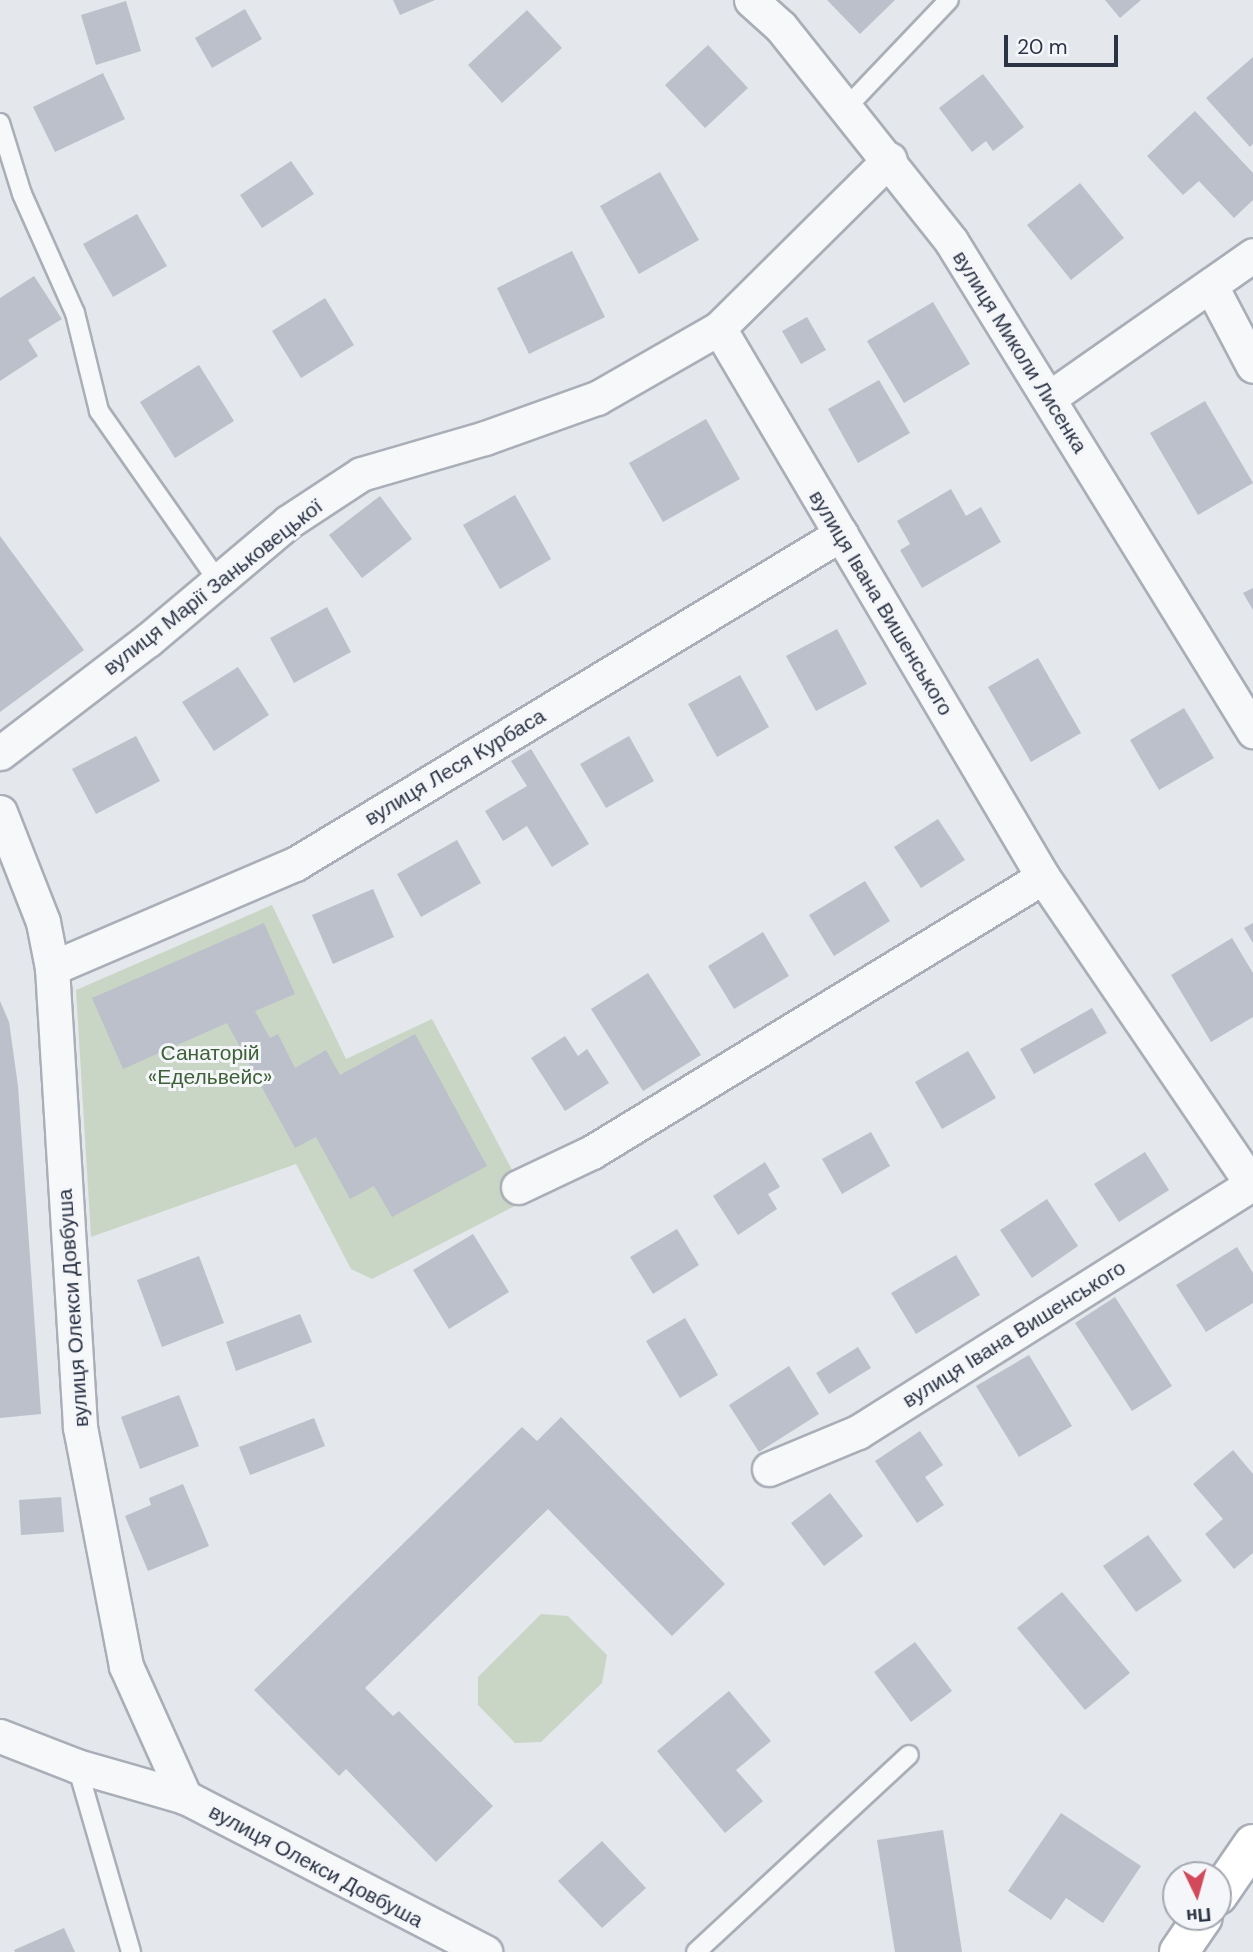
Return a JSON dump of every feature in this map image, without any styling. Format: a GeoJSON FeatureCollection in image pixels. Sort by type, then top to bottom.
{"type":"FeatureCollection","features":[{"type":"Feature","properties":{"kind":"main road"},"geometry":{"type":"LineString","coordinates":[[1232,1877],[1253,1844]]}},
{"type":"Feature","properties":{"kind":"street","name":"вулиця Миколи Лисенка"},"geometry":{"type":"LineString","coordinates":[[751,0],[781,27],[890,159],[951,241],[1253,732]]}},
{"type":"Feature","properties":{"kind":"street","name":"вулиця Марії Заньковецької"},"geometry":{"type":"LineString","coordinates":[[0,753],[218,581],[288,522],[361,474],[485,438],[597,398],[719,328],[890,159]]}},
{"type":"Feature","properties":{"kind":"street"},"geometry":{"type":"LineString","coordinates":[[1049,398],[1253,256]]}},
{"type":"Feature","properties":{"kind":"street"},"geometry":{"type":"LineString","coordinates":[[1211,286],[1253,366]]}},
{"type":"Feature","properties":{"kind":"street","name":"вулиця Івана Вишенського"},"geometry":{"type":"LineString","coordinates":[[719,328],[1043,877],[1252,1185],[858,1432],[769,1469]]}},
{"type":"Feature","properties":{"kind":"street","name":"вулиця Леся Курбаса"},"geometry":{"type":"LineString","coordinates":[[52,968],[295,864],[841,534]]}},
{"type":"Feature","properties":{"kind":"street","name":"вулиця Олекси Довбуша"},"geometry":{"type":"LineString","coordinates":[[0,812],[44,922],[52,968],[80,1427],[127,1666],[185,1797]]}},
{"type":"Feature","properties":{"kind":"street"},"geometry":{"type":"LineString","coordinates":[[518,1187],[592,1152],[1043,877]]}},
{"type":"Feature","properties":{"kind":"street","name":"вулиця Олекси Довбуша"},"geometry":{"type":"LineString","coordinates":[[0,1736],[77,1766],[185,1797],[485,1952]]}},
{"type":"Feature","properties":{"kind":"lane"},"geometry":{"type":"LineString","coordinates":[[846,108],[949,0]]}},
{"type":"Feature","properties":{"kind":"lane"},"geometry":{"type":"LineString","coordinates":[[0,123],[22,194],[75,313],[99,411],[218,581]]}},
{"type":"Feature","properties":{"kind":"lane"},"geometry":{"type":"LineString","coordinates":[[695,1952],[909,1755]]}},
{"type":"Feature","properties":{"kind":"lane"},"geometry":{"type":"LineString","coordinates":[[77,1766],[131,1952]]}},
{"type":"Feature","properties":{"kind":"green space","name":"Санаторій «Едельвейс»"},"geometry":{"type":"Polygon","coordinates":[[[272,905],[346,1059],[432,1019],[518,1181],[519,1204],[372,1279],[351,1269],[296,1164],[91,1237],[76,990],[272,905]]]}},
{"type":"Feature","properties":{"kind":"green space"},"geometry":{"type":"Polygon","coordinates":[[[541,1614],[568,1616],[607,1655],[602,1683],[541,1742],[515,1743],[478,1705],[478,1677],[541,1614]]]}},
{"type":"Feature","properties":{"kind":"building"},"geometry":{"type":"Polygon","coordinates":[[[393,0],[435,0],[400,15],[393,0]]]}},
{"type":"Feature","properties":{"kind":"building"},"geometry":{"type":"Polygon","coordinates":[[[827,0],[895,0],[860,34],[827,0]]]}},
{"type":"Feature","properties":{"kind":"building"},"geometry":{"type":"Polygon","coordinates":[[[1105,0],[1141,0],[1120,18],[1105,0]]]}},
{"type":"Feature","properties":{"kind":"building"},"geometry":{"type":"Polygon","coordinates":[[[126,1],[141,51],[96,65],[81,15],[126,1]]]}},
{"type":"Feature","properties":{"kind":"building"},"geometry":{"type":"Polygon","coordinates":[[[245,9],[262,39],[212,68],[195,38],[245,9]]]}},
{"type":"Feature","properties":{"kind":"building"},"geometry":{"type":"Polygon","coordinates":[[[527,10],[562,48],[502,103],[468,65],[527,10]]]}},
{"type":"Feature","properties":{"kind":"building"},"geometry":{"type":"Polygon","coordinates":[[[708,45],[748,88],[705,128],[665,85],[708,45]]]}},
{"type":"Feature","properties":{"kind":"building"},"geometry":{"type":"Polygon","coordinates":[[[1253,57],[1253,144],[1250,147],[1206,98],[1253,57]]]}},
{"type":"Feature","properties":{"kind":"building"},"geometry":{"type":"Polygon","coordinates":[[[103,73],[125,119],[55,152],[33,107],[103,73]]]}},
{"type":"Feature","properties":{"kind":"building"},"geometry":{"type":"Polygon","coordinates":[[[983,74],[1024,127],[993,151],[986,141],[972,152],[939,108],[983,74]]]}},
{"type":"Feature","properties":{"kind":"building"},"geometry":{"type":"Polygon","coordinates":[[[1195,111],[1253,173],[1253,200],[1234,218],[1199,181],[1183,195],[1147,156],[1195,111]]]}},
{"type":"Feature","properties":{"kind":"building"},"geometry":{"type":"Polygon","coordinates":[[[291,161],[314,194],[262,228],[240,195],[291,161]]]}},
{"type":"Feature","properties":{"kind":"building"},"geometry":{"type":"Polygon","coordinates":[[[660,172],[699,240],[639,274],[600,206],[660,172]]]}},
{"type":"Feature","properties":{"kind":"building"},"geometry":{"type":"Polygon","coordinates":[[[1080,183],[1124,238],[1071,280],[1027,225],[1080,183]]]}},
{"type":"Feature","properties":{"kind":"building"},"geometry":{"type":"Polygon","coordinates":[[[137,214],[167,266],[113,297],[83,244],[137,214]]]}},
{"type":"Feature","properties":{"kind":"building"},"geometry":{"type":"Polygon","coordinates":[[[572,251],[605,317],[529,354],[497,288],[572,251]]]}},
{"type":"Feature","properties":{"kind":"building"},"geometry":{"type":"Polygon","coordinates":[[[34,276],[62,319],[28,340],[38,356],[0,381],[0,298],[34,276]]]}},
{"type":"Feature","properties":{"kind":"building"},"geometry":{"type":"Polygon","coordinates":[[[325,298],[354,345],[301,378],[272,331],[325,298]]]}},
{"type":"Feature","properties":{"kind":"building"},"geometry":{"type":"Polygon","coordinates":[[[933,302],[970,364],[904,403],[867,341],[933,302]]]}},
{"type":"Feature","properties":{"kind":"building"},"geometry":{"type":"Polygon","coordinates":[[[807,317],[826,350],[801,364],[782,331],[807,317]]]}},
{"type":"Feature","properties":{"kind":"building"},"geometry":{"type":"Polygon","coordinates":[[[199,365],[234,421],[175,458],[140,402],[199,365]]]}},
{"type":"Feature","properties":{"kind":"building"},"geometry":{"type":"Polygon","coordinates":[[[879,380],[910,433],[858,463],[828,409],[879,380]]]}},
{"type":"Feature","properties":{"kind":"building"},"geometry":{"type":"Polygon","coordinates":[[[1205,401],[1253,483],[1198,515],[1150,433],[1205,401]]]}},
{"type":"Feature","properties":{"kind":"building"},"geometry":{"type":"Polygon","coordinates":[[[706,419],[740,479],[663,522],[629,463],[706,419]]]}},
{"type":"Feature","properties":{"kind":"building"},"geometry":{"type":"Polygon","coordinates":[[[951,489],[966,516],[981,507],[1001,542],[922,588],[900,550],[910,544],[897,521],[951,489]]]}},
{"type":"Feature","properties":{"kind":"building"},"geometry":{"type":"Polygon","coordinates":[[[515,495],[551,559],[500,589],[463,525],[515,495]]]}},
{"type":"Feature","properties":{"kind":"building"},"geometry":{"type":"Polygon","coordinates":[[[380,496],[412,539],[362,578],[329,535],[380,496]]]}},
{"type":"Feature","properties":{"kind":"building"},"geometry":{"type":"Polygon","coordinates":[[[0,536],[84,650],[0,712],[0,536]]]}},
{"type":"Feature","properties":{"kind":"building"},"geometry":{"type":"Polygon","coordinates":[[[1253,588],[1253,610],[1243,593],[1253,588]]]}},
{"type":"Feature","properties":{"kind":"building"},"geometry":{"type":"Polygon","coordinates":[[[327,607],[351,652],[294,683],[270,638],[327,607]]]}},
{"type":"Feature","properties":{"kind":"building"},"geometry":{"type":"Polygon","coordinates":[[[837,629],[867,684],[816,711],[786,656],[837,629]]]}},
{"type":"Feature","properties":{"kind":"building"},"geometry":{"type":"Polygon","coordinates":[[[1038,658],[1081,733],[1031,762],[988,687],[1038,658]]]}},
{"type":"Feature","properties":{"kind":"building"},"geometry":{"type":"Polygon","coordinates":[[[238,667],[269,715],[214,751],[182,702],[238,667]]]}},
{"type":"Feature","properties":{"kind":"building"},"geometry":{"type":"Polygon","coordinates":[[[740,675],[769,727],[717,757],[688,704],[740,675]]]}},
{"type":"Feature","properties":{"kind":"building"},"geometry":{"type":"Polygon","coordinates":[[[1184,708],[1214,758],[1159,790],[1130,740],[1184,708]]]}},
{"type":"Feature","properties":{"kind":"building"},"geometry":{"type":"Polygon","coordinates":[[[136,736],[160,781],[96,814],[72,769],[136,736]]]}},
{"type":"Feature","properties":{"kind":"building"},"geometry":{"type":"Polygon","coordinates":[[[629,736],[654,781],[606,808],[580,764],[629,736]]]}},
{"type":"Feature","properties":{"kind":"building"},"geometry":{"type":"Polygon","coordinates":[[[531,749],[589,844],[552,867],[527,826],[503,841],[485,811],[527,786],[511,761],[531,749]]]}},
{"type":"Feature","properties":{"kind":"building"},"geometry":{"type":"Polygon","coordinates":[[[938,819],[965,860],[921,888],[894,847],[938,819]]]}},
{"type":"Feature","properties":{"kind":"building"},"geometry":{"type":"Polygon","coordinates":[[[457,840],[481,883],[421,917],[397,874],[457,840]]]}},
{"type":"Feature","properties":{"kind":"building"},"geometry":{"type":"Polygon","coordinates":[[[865,881],[890,921],[834,956],[809,915],[865,881]]]}},
{"type":"Feature","properties":{"kind":"building"},"geometry":{"type":"Polygon","coordinates":[[[373,889],[394,937],[333,964],[312,915],[373,889]]]}},
{"type":"Feature","properties":{"kind":"building"},"geometry":{"type":"Polygon","coordinates":[[[264,923],[295,994],[255,1011],[270,1038],[278,1034],[295,1068],[326,1050],[340,1075],[415,1034],[487,1166],[392,1217],[374,1186],[350,1199],[316,1137],[295,1148],[227,1023],[123,1069],[92,998],[264,923]]]}},
{"type":"Feature","properties":{"kind":"building"},"geometry":{"type":"Polygon","coordinates":[[[1253,923],[1253,943],[1244,928],[1253,923]]]}},
{"type":"Feature","properties":{"kind":"building"},"geometry":{"type":"Polygon","coordinates":[[[763,932],[789,976],[734,1009],[708,966],[763,932]]]}},
{"type":"Feature","properties":{"kind":"building"},"geometry":{"type":"Polygon","coordinates":[[[1232,938],[1253,973],[1253,1017],[1211,1042],[1171,975],[1232,938]]]}},
{"type":"Feature","properties":{"kind":"building"},"geometry":{"type":"Polygon","coordinates":[[[648,973],[701,1055],[643,1091],[591,1009],[648,973]]]}},
{"type":"Feature","properties":{"kind":"building"},"geometry":{"type":"Polygon","coordinates":[[[0,1001],[9,1022],[18,1086],[41,1414],[0,1418],[0,1001]]]}},
{"type":"Feature","properties":{"kind":"building"},"geometry":{"type":"Polygon","coordinates":[[[1092,1008],[1107,1033],[1034,1074],[1020,1049],[1092,1008]]]}},
{"type":"Feature","properties":{"kind":"building"},"geometry":{"type":"Polygon","coordinates":[[[565,1036],[578,1056],[587,1049],[609,1083],[565,1111],[531,1058],[565,1036]]]}},
{"type":"Feature","properties":{"kind":"building"},"geometry":{"type":"Polygon","coordinates":[[[968,1051],[996,1098],[942,1129],[915,1082],[968,1051]]]}},
{"type":"Feature","properties":{"kind":"building"},"geometry":{"type":"Polygon","coordinates":[[[871,1132],[890,1166],[842,1194],[822,1159],[871,1132]]]}},
{"type":"Feature","properties":{"kind":"building"},"geometry":{"type":"Polygon","coordinates":[[[1145,1152],[1169,1190],[1119,1222],[1094,1184],[1145,1152]]]}},
{"type":"Feature","properties":{"kind":"building"},"geometry":{"type":"Polygon","coordinates":[[[765,1162],[780,1187],[768,1194],[777,1209],[738,1235],[713,1196],[765,1162]]]}},
{"type":"Feature","properties":{"kind":"building"},"geometry":{"type":"Polygon","coordinates":[[[1047,1199],[1078,1246],[1032,1278],[1000,1230],[1047,1199]]]}},
{"type":"Feature","properties":{"kind":"building"},"geometry":{"type":"Polygon","coordinates":[[[677,1229],[699,1265],[653,1294],[630,1257],[677,1229]]]}},
{"type":"Feature","properties":{"kind":"building"},"geometry":{"type":"Polygon","coordinates":[[[473,1234],[509,1292],[449,1329],[413,1270],[473,1234]]]}},
{"type":"Feature","properties":{"kind":"building"},"geometry":{"type":"Polygon","coordinates":[[[1237,1247],[1253,1273],[1253,1303],[1206,1332],[1176,1285],[1237,1247]]]}},
{"type":"Feature","properties":{"kind":"building"},"geometry":{"type":"Polygon","coordinates":[[[956,1255],[980,1295],[916,1334],[891,1293],[956,1255]]]}},
{"type":"Feature","properties":{"kind":"building"},"geometry":{"type":"Polygon","coordinates":[[[199,1256],[224,1323],[162,1347],[137,1280],[199,1256]]]}},
{"type":"Feature","properties":{"kind":"building"},"geometry":{"type":"Polygon","coordinates":[[[1115,1297],[1172,1386],[1132,1411],[1075,1323],[1115,1297]]]}},
{"type":"Feature","properties":{"kind":"building"},"geometry":{"type":"Polygon","coordinates":[[[300,1314],[312,1342],[236,1371],[226,1342],[300,1314]]]}},
{"type":"Feature","properties":{"kind":"building"},"geometry":{"type":"Polygon","coordinates":[[[685,1318],[718,1375],[680,1398],[646,1341],[685,1318]]]}},
{"type":"Feature","properties":{"kind":"building"},"geometry":{"type":"Polygon","coordinates":[[[858,1347],[871,1368],[829,1394],[816,1373],[858,1347]]]}},
{"type":"Feature","properties":{"kind":"building"},"geometry":{"type":"Polygon","coordinates":[[[1029,1355],[1072,1426],[1019,1457],[976,1386],[1029,1355]]]}},
{"type":"Feature","properties":{"kind":"building"},"geometry":{"type":"Polygon","coordinates":[[[789,1366],[819,1414],[759,1452],[729,1405],[789,1366]]]}},
{"type":"Feature","properties":{"kind":"building"},"geometry":{"type":"Polygon","coordinates":[[[179,1395],[199,1446],[140,1469],[121,1417],[179,1395]]]}},
{"type":"Feature","properties":{"kind":"building"},"geometry":{"type":"Polygon","coordinates":[[[561,1417],[725,1584],[672,1636],[548,1509],[365,1688],[393,1716],[399,1711],[493,1806],[436,1862],[346,1769],[339,1776],[254,1690],[522,1427],[537,1441],[561,1417]]]}},
{"type":"Feature","properties":{"kind":"building"},"geometry":{"type":"Polygon","coordinates":[[[314,1418],[325,1446],[250,1475],[239,1447],[314,1418]]]}},
{"type":"Feature","properties":{"kind":"building"},"geometry":{"type":"Polygon","coordinates":[[[920,1431],[943,1465],[925,1477],[944,1505],[917,1523],[875,1461],[920,1431]]]}},
{"type":"Feature","properties":{"kind":"building"},"geometry":{"type":"Polygon","coordinates":[[[1233,1450],[1253,1474],[1253,1553],[1234,1569],[1205,1534],[1223,1519],[1193,1484],[1233,1450]]]}},
{"type":"Feature","properties":{"kind":"building"},"geometry":{"type":"Polygon","coordinates":[[[183,1484],[209,1546],[148,1571],[125,1516],[151,1505],[149,1498],[183,1484]]]}},
{"type":"Feature","properties":{"kind":"building"},"geometry":{"type":"Polygon","coordinates":[[[830,1493],[863,1536],[824,1566],[791,1523],[830,1493]]]}},
{"type":"Feature","properties":{"kind":"building"},"geometry":{"type":"Polygon","coordinates":[[[61,1497],[64,1532],[21,1535],[19,1500],[61,1497]]]}},
{"type":"Feature","properties":{"kind":"building"},"geometry":{"type":"Polygon","coordinates":[[[1148,1535],[1182,1581],[1136,1612],[1103,1566],[1148,1535]]]}},
{"type":"Feature","properties":{"kind":"building"},"geometry":{"type":"Polygon","coordinates":[[[1062,1592],[1130,1673],[1085,1710],[1017,1628],[1062,1592]]]}},
{"type":"Feature","properties":{"kind":"building"},"geometry":{"type":"Polygon","coordinates":[[[915,1642],[952,1691],[911,1722],[874,1672],[915,1642]]]}},
{"type":"Feature","properties":{"kind":"building"},"geometry":{"type":"Polygon","coordinates":[[[729,1691],[771,1741],[736,1770],[763,1801],[725,1833],[657,1751],[729,1691]]]}},
{"type":"Feature","properties":{"kind":"building"},"geometry":{"type":"Polygon","coordinates":[[[1061,1813],[1141,1866],[1103,1923],[1066,1898],[1051,1920],[1008,1891],[1061,1813]]]}},
{"type":"Feature","properties":{"kind":"building"},"geometry":{"type":"Polygon","coordinates":[[[943,1830],[962,1952],[895,1952],[877,1840],[943,1830]]]}},
{"type":"Feature","properties":{"kind":"building"},"geometry":{"type":"Polygon","coordinates":[[[602,1841],[646,1888],[602,1928],[558,1881],[602,1841]]]}},
{"type":"Feature","properties":{"kind":"building"},"geometry":{"type":"Polygon","coordinates":[[[64,1928],[75,1952],[14,1950],[64,1928]]]}}]}
